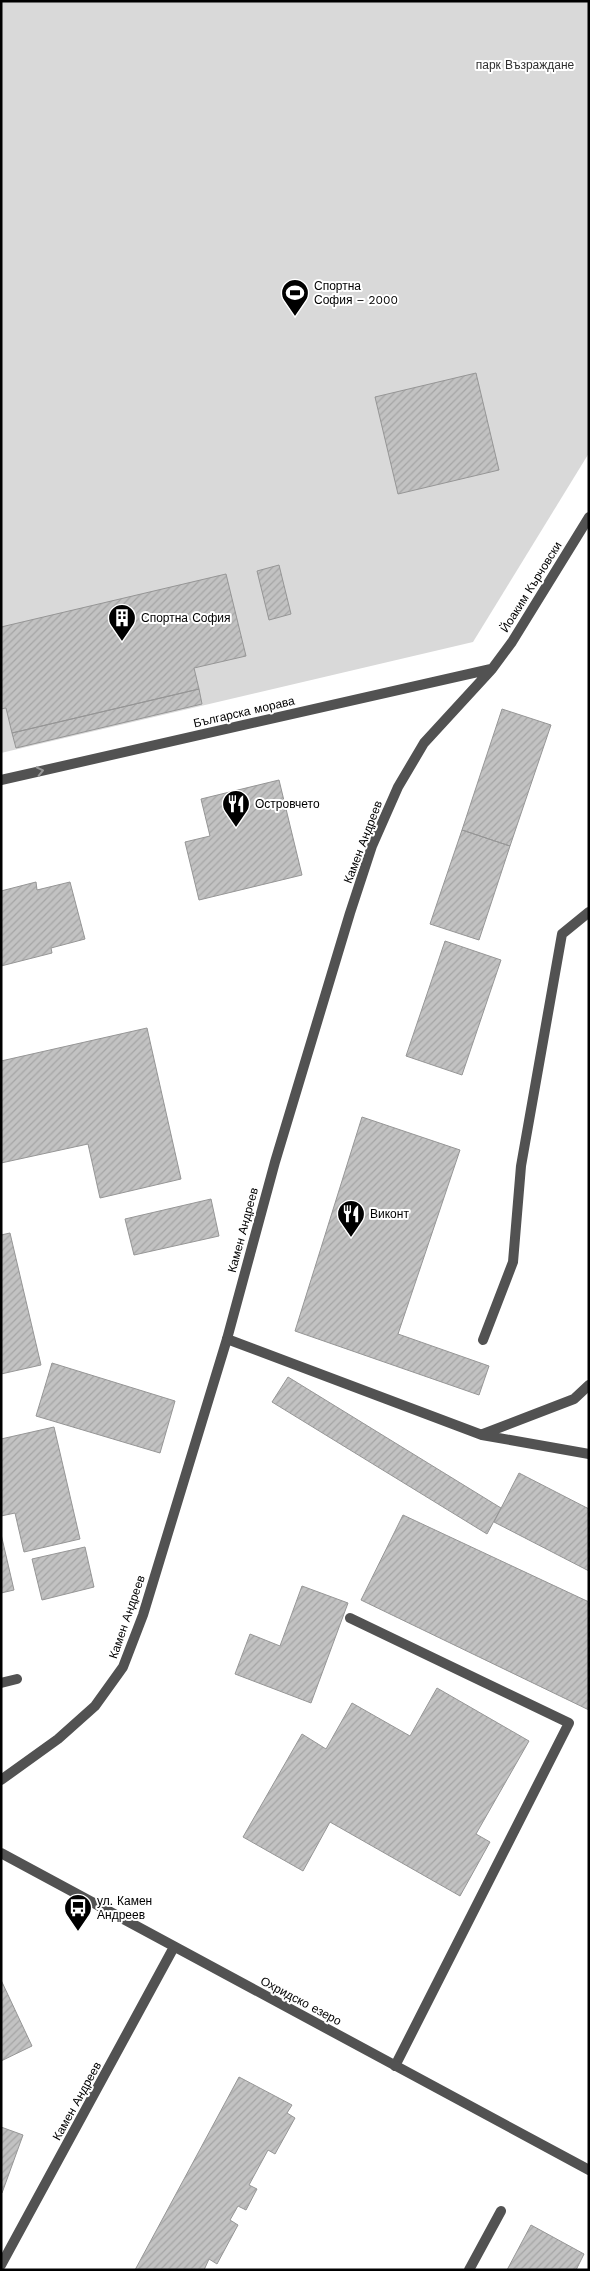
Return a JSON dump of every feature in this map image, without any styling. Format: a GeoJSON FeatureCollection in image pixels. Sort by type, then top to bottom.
{"type":"FeatureCollection","features":[{"type":"Feature","properties":{"kind":"street","name":"Йоаким Кърчовски"},"geometry":{"type":"LineString","coordinates":[[492,668],[532,612],[589,517]]}},
{"type":"Feature","properties":{"kind":"street","name":"Българска морава"},"geometry":{"type":"LineString","coordinates":[[1,780],[492,668]]}},
{"type":"Feature","properties":{"kind":"street","name":"Камен Андреев"},"geometry":{"type":"LineString","coordinates":[[1,1780],[58,1739],[95,1706],[123,1667],[143,1615],[227,1339],[275,1162],[350,912],[372,846],[398,787],[424,743],[492,668]]}},
{"type":"Feature","properties":{"kind":"street"},"geometry":{"type":"LineString","coordinates":[[483,1340],[513,1262],[521,1166],[562,934],[589,912]]}},
{"type":"Feature","properties":{"kind":"street"},"geometry":{"type":"LineString","coordinates":[[227,1339],[482,1435],[589,1454]]}},
{"type":"Feature","properties":{"kind":"street"},"geometry":{"type":"LineString","coordinates":[[482,1435],[574,1399],[589,1385]]}},
{"type":"Feature","properties":{"kind":"street"},"geometry":{"type":"LineString","coordinates":[[350,1618],[569,1723],[395,2066]]}},
{"type":"Feature","properties":{"kind":"street"},"geometry":{"type":"LineString","coordinates":[[1,1683],[17,1679]]}},
{"type":"Feature","properties":{"kind":"street","name":"Охридско езеро"},"geometry":{"type":"LineString","coordinates":[[1,1853],[589,2170]]}},
{"type":"Feature","properties":{"kind":"street","name":"Камен Андреев"},"geometry":{"type":"LineString","coordinates":[[1,2266],[174,1947]]}},
{"type":"Feature","properties":{"kind":"street"},"geometry":{"type":"LineString","coordinates":[[468,2270],[500,2211]]}},
{"type":"Feature","properties":{"kind":"green space","name":"Спортна София – 2000"},"geometry":{"type":"Polygon","coordinates":[[[1,1],[589,1],[589,453],[473,642],[1,753],[1,1]]]}},
{"type":"Feature","properties":{"kind":"building"},"geometry":{"type":"Polygon","coordinates":[[[476,373],[499,470],[398,494],[375,397],[476,373]]]}},
{"type":"Feature","properties":{"kind":"building"},"geometry":{"type":"Polygon","coordinates":[[[279,565],[291,614],[269,620],[257,571],[279,565]]]}},
{"type":"Feature","properties":{"kind":"building","name":"Спортна София"},"geometry":{"type":"Polygon","coordinates":[[[226,574],[246,656],[194,668],[199,689],[12,733],[6,708],[1,709],[1,627],[226,574]]]}},
{"type":"Feature","properties":{"kind":"building"},"geometry":{"type":"Polygon","coordinates":[[[199,689],[202,704],[16,748],[12,733],[199,689]]]}},
{"type":"Feature","properties":{"kind":"building"},"geometry":{"type":"Polygon","coordinates":[[[502,709],[551,725],[510,846],[462,830],[502,709]]]}},
{"type":"Feature","properties":{"kind":"building"},"geometry":{"type":"Polygon","coordinates":[[[279,780],[302,875],[199,900],[185,842],[210,836],[201,799],[279,780]]]}},
{"type":"Feature","properties":{"kind":"building"},"geometry":{"type":"Polygon","coordinates":[[[462,830],[510,846],[479,940],[430,924],[462,830]]]}},
{"type":"Feature","properties":{"kind":"building"},"geometry":{"type":"Polygon","coordinates":[[[36,882],[37,890],[70,882],[85,939],[51,948],[52,953],[1,966],[1,891],[36,882]]]}},
{"type":"Feature","properties":{"kind":"building"},"geometry":{"type":"Polygon","coordinates":[[[445,941],[501,960],[462,1075],[406,1056],[445,941]]]}},
{"type":"Feature","properties":{"kind":"building"},"geometry":{"type":"Polygon","coordinates":[[[147,1028],[181,1179],[100,1198],[88,1144],[1,1163],[1,1061],[147,1028]]]}},
{"type":"Feature","properties":{"kind":"building"},"geometry":{"type":"Polygon","coordinates":[[[362,1117],[460,1150],[398,1334],[489,1366],[479,1395],[295,1331],[362,1117]]]}},
{"type":"Feature","properties":{"kind":"building"},"geometry":{"type":"Polygon","coordinates":[[[211,1199],[219,1236],[134,1255],[125,1219],[211,1199]]]}},
{"type":"Feature","properties":{"kind":"building"},"geometry":{"type":"Polygon","coordinates":[[[10,1233],[41,1365],[1,1374],[1,1235],[10,1233]]]}},
{"type":"Feature","properties":{"kind":"building"},"geometry":{"type":"Polygon","coordinates":[[[52,1363],[175,1401],[160,1453],[36,1416],[52,1363]]]}},
{"type":"Feature","properties":{"kind":"building"},"geometry":{"type":"Polygon","coordinates":[[[288,1377],[501,1508],[487,1534],[272,1402],[288,1377]]]}},
{"type":"Feature","properties":{"kind":"building"},"geometry":{"type":"Polygon","coordinates":[[[54,1427],[80,1539],[24,1552],[15,1513],[1,1516],[1,1439],[54,1427]]]}},
{"type":"Feature","properties":{"kind":"building"},"geometry":{"type":"Polygon","coordinates":[[[519,1473],[589,1509],[589,1571],[494,1522],[519,1473]]]}},
{"type":"Feature","properties":{"kind":"building"},"geometry":{"type":"Polygon","coordinates":[[[403,1515],[589,1602],[589,1710],[361,1600],[403,1515]]]}},
{"type":"Feature","properties":{"kind":"building"},"geometry":{"type":"Polygon","coordinates":[[[1,1534],[14,1590],[1,1593],[1,1534]]]}},
{"type":"Feature","properties":{"kind":"building"},"geometry":{"type":"Polygon","coordinates":[[[85,1547],[94,1587],[42,1600],[32,1559],[85,1547]]]}},
{"type":"Feature","properties":{"kind":"building"},"geometry":{"type":"Polygon","coordinates":[[[302,1586],[348,1603],[311,1703],[235,1674],[250,1634],[280,1646],[302,1586]]]}},
{"type":"Feature","properties":{"kind":"building"},"geometry":{"type":"Polygon","coordinates":[[[437,1688],[529,1741],[476,1834],[490,1842],[460,1896],[330,1822],[303,1871],[243,1837],[302,1734],[326,1749],[352,1703],[410,1736],[437,1688]]]}},
{"type":"Feature","properties":{"kind":"building"},"geometry":{"type":"Polygon","coordinates":[[[1,1980],[32,2046],[1,2061],[1,1980]]]}},
{"type":"Feature","properties":{"kind":"building"},"geometry":{"type":"Polygon","coordinates":[[[239,2077],[292,2105],[287,2113],[295,2118],[275,2154],[268,2150],[249,2185],[257,2189],[246,2210],[238,2206],[230,2220],[238,2225],[217,2264],[209,2259],[204,2270],[135,2270],[239,2077]]]}},
{"type":"Feature","properties":{"kind":"building"},"geometry":{"type":"Polygon","coordinates":[[[1,2127],[23,2135],[2,2193],[1,2193],[1,2127]]]}},
{"type":"Feature","properties":{"kind":"building"},"geometry":{"type":"Polygon","coordinates":[[[531,2225],[584,2254],[576,2270],[507,2270],[531,2225]]]}},
{"type":"Feature","properties":{"kind":"place","name":"Спортна София – 2000"},"geometry":{"type":"Point","coordinates":[295,317]}},
{"type":"Feature","properties":{"kind":"place","name":"Спортна София"},"geometry":{"type":"Point","coordinates":[122,642]}},
{"type":"Feature","properties":{"kind":"place","name":"Островчето"},"geometry":{"type":"Point","coordinates":[236,828]}},
{"type":"Feature","properties":{"kind":"place","name":"Виконт"},"geometry":{"type":"Point","coordinates":[351,1238]}},
{"type":"Feature","properties":{"kind":"place","name":"ул. Камен Андреев"},"geometry":{"type":"Point","coordinates":[78,1932]}},
{"type":"Feature","properties":{"kind":"park label","name":"парк Възраждане"},"geometry":{"type":"Point","coordinates":[525,65]}}]}
